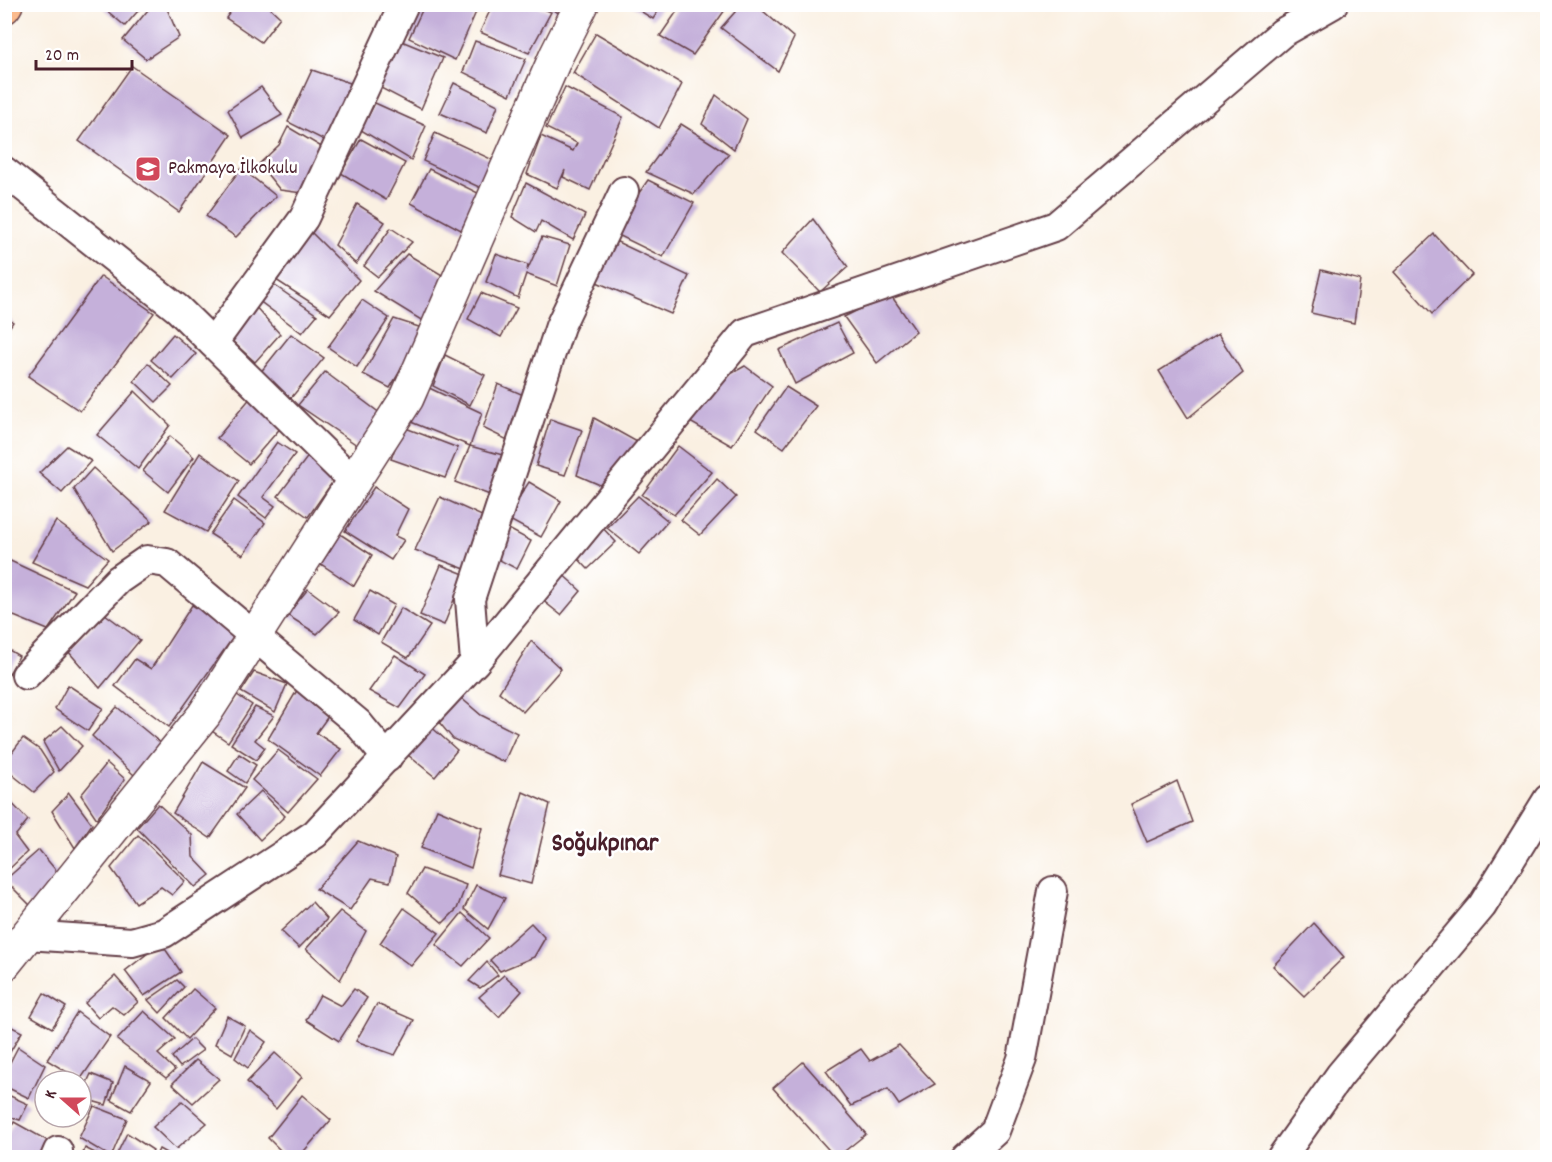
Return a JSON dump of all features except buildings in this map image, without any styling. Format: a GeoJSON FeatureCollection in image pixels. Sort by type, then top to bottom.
{"type":"FeatureCollection","features":[{"type":"Feature","properties":{"kind":"street"},"geometry":{"type":"LineString","coordinates":[[213,343],[304,218],[404,4]]}},
{"type":"Feature","properties":{"kind":"street"},"geometry":{"type":"LineString","coordinates":[[11,952],[204,715],[352,480],[407,398],[556,56],[582,4]]}},
{"type":"Feature","properties":{"kind":"street"},"geometry":{"type":"LineString","coordinates":[[11,952],[132,942],[164,933],[315,834],[475,662],[745,333],[1056,226],[1282,33],[1333,4]]}},
{"type":"Feature","properties":{"kind":"street"},"geometry":{"type":"LineString","coordinates":[[4,171],[178,309],[352,480]]}},
{"type":"Feature","properties":{"kind":"street"},"geometry":{"type":"LineString","coordinates":[[475,662],[470,600],[560,326],[624,191]]}},
{"type":"Feature","properties":{"kind":"street"},"geometry":{"type":"LineString","coordinates":[[26,675],[118,580],[147,560],[167,563],[358,723],[387,758]]}},
{"type":"Feature","properties":{"kind":"street"},"geometry":{"type":"LineString","coordinates":[[1281,1158],[1340,1075],[1482,906],[1548,799]]}},
{"type":"Feature","properties":{"kind":"street"},"geometry":{"type":"LineString","coordinates":[[965,1158],[995,1131],[1022,1059],[1053,891]]}},
{"type":"Feature","properties":{"kind":"place","name":"Pakmaya İlkokulu"},"geometry":{"type":"Point","coordinates":[148,169]}},
{"type":"Feature","properties":{"kind":"district","name":"Soğukpınar"},"geometry":{"type":"Point","coordinates":[605,844]}}]}
